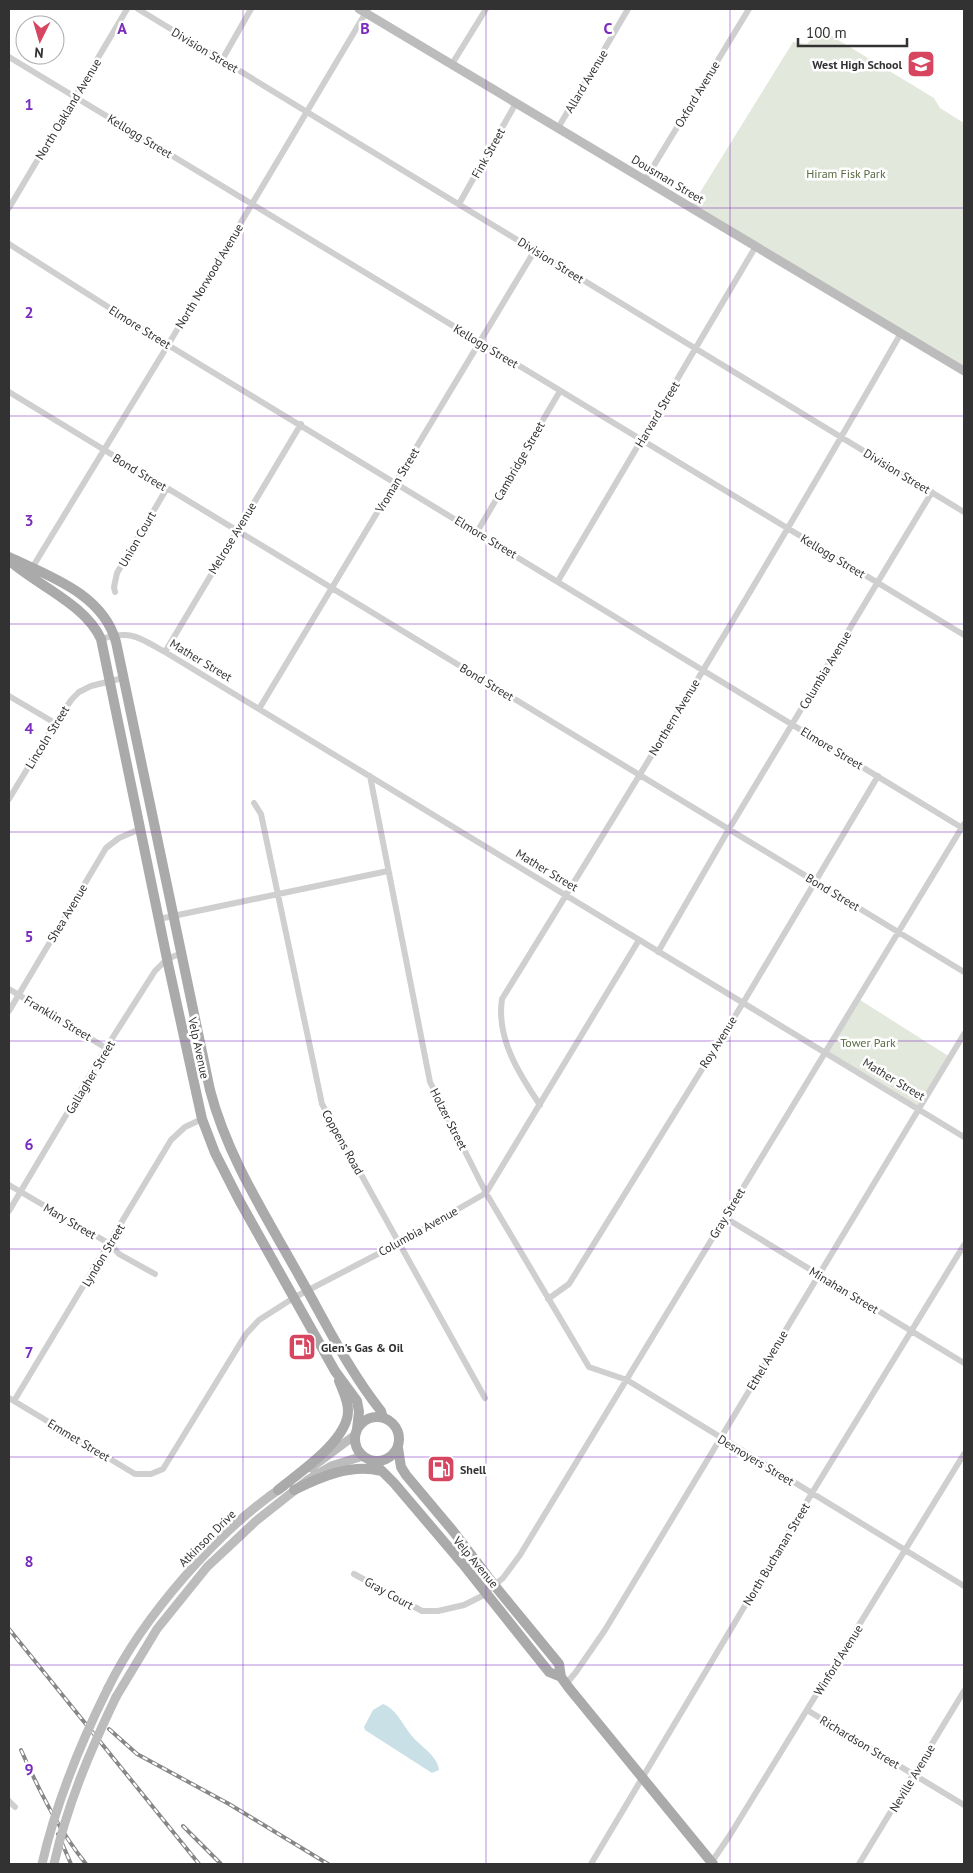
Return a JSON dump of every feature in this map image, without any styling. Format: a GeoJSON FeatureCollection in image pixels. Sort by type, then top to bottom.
{"type":"FeatureCollection","features":[{"type":"Feature","properties":{"kind":"main road"},"geometry":{"type":"LineString","coordinates":[[9,558],[86,597],[108,621],[114,635]]}},
{"type":"Feature","properties":{"kind":"main road"},"geometry":{"type":"LineString","coordinates":[[9,558],[79,611],[90,622],[101,639]]}},
{"type":"Feature","properties":{"kind":"main road","name":"Velp Avenue"},"geometry":{"type":"LineString","coordinates":[[114,635],[210,1090],[224,1135],[239,1168],[350,1366],[381,1411],[383,1418]]}},
{"type":"Feature","properties":{"kind":"main road","name":"Velp Avenue"},"geometry":{"type":"LineString","coordinates":[[101,639],[202,1120],[221,1166],[335,1371],[357,1401],[359,1416],[356,1432]]}},
{"type":"Feature","properties":{"kind":"main road"},"geometry":{"type":"LineString","coordinates":[[278,1490],[331,1445],[344,1428],[347,1419],[347,1405],[335,1371]]}},
{"type":"Feature","properties":{"kind":"main road"},"geometry":{"type":"LineString","coordinates":[[383,1418],[393,1424],[398,1430],[398,1448],[387,1459],[372,1461],[362,1456],[356,1447],[356,1432],[362,1423],[368,1419],[383,1418]]}},
{"type":"Feature","properties":{"kind":"main road","name":"Velp Avenue"},"geometry":{"type":"LineString","coordinates":[[398,1448],[401,1466],[406,1475],[559,1664],[563,1680]]}},
{"type":"Feature","properties":{"kind":"main road","name":"Velp Avenue"},"geometry":{"type":"LineString","coordinates":[[372,1461],[394,1483],[549,1672],[563,1680],[712,1863]]}},
{"type":"Feature","properties":{"kind":"main road"},"geometry":{"type":"LineString","coordinates":[[294,1490],[331,1474],[363,1469],[381,1471]]}},
{"type":"Feature","properties":{"kind":"street","name":"North Oakland Avenue"},"geometry":{"type":"LineString","coordinates":[[9,208],[127,9]]}},
{"type":"Feature","properties":{"kind":"street","name":"Division Street"},"geometry":{"type":"LineString","coordinates":[[138,9],[964,512]]}},
{"type":"Feature","properties":{"kind":"street"},"geometry":{"type":"LineString","coordinates":[[222,60],[250,9]]}},
{"type":"Feature","properties":{"kind":"street"},"geometry":{"type":"LineString","coordinates":[[452,64],[486,9]]}},
{"type":"Feature","properties":{"kind":"street","name":"Allard Avenue"},"geometry":{"type":"LineString","coordinates":[[558,128],[628,9]]}},
{"type":"Feature","properties":{"kind":"street","name":"Oxford Avenue"},"geometry":{"type":"LineString","coordinates":[[645,180],[749,9]]}},
{"type":"Feature","properties":{"kind":"street","name":"Dousman Street"},"geometry":{"type":"LineString","coordinates":[[364,10],[964,371]]}},
{"type":"Feature","properties":{"kind":"street","name":"North Norwood Avenue"},"geometry":{"type":"LineString","coordinates":[[32,568],[168,345],[364,10]]}},
{"type":"Feature","properties":{"kind":"street","name":"Kellogg Street"},"geometry":{"type":"LineString","coordinates":[[9,57],[964,635]]}},
{"type":"Feature","properties":{"kind":"street","name":"Fink Street"},"geometry":{"type":"LineString","coordinates":[[459,204],[516,103]]}},
{"type":"Feature","properties":{"kind":"street","name":"Elmore Street"},"geometry":{"type":"LineString","coordinates":[[9,244],[168,345],[963,827]]}},
{"type":"Feature","properties":{"kind":"street","name":"Harvard Street"},"geometry":{"type":"LineString","coordinates":[[558,581],[756,246]]}},
{"type":"Feature","properties":{"kind":"street","name":"Vroman Street"},"geometry":{"type":"LineString","coordinates":[[259,709],[535,250]]}},
{"type":"Feature","properties":{"kind":"street","name":"Northern Avenue"},"geometry":{"type":"LineString","coordinates":[[540,1105],[526,1085],[506,1046],[500,1014],[502,999],[640,775],[842,438],[901,333]]}},
{"type":"Feature","properties":{"kind":"street","name":"Cambridge Street"},"geometry":{"type":"LineString","coordinates":[[477,532],[560,390]]}},
{"type":"Feature","properties":{"kind":"street","name":"Bond Street"},"geometry":{"type":"LineString","coordinates":[[9,392],[964,972]]}},
{"type":"Feature","properties":{"kind":"street","name":"Melrose Avenue"},"geometry":{"type":"LineString","coordinates":[[164,652],[301,424]]}},
{"type":"Feature","properties":{"kind":"street","name":"Union Court"},"geometry":{"type":"LineString","coordinates":[[115,592],[114,587],[117,573],[166,488]]}},
{"type":"Feature","properties":{"kind":"street","name":"Columbia Avenue"},"geometry":{"type":"LineString","coordinates":[[658,952],[932,492]]}},
{"type":"Feature","properties":{"kind":"street","name":"Mather Street"},"geometry":{"type":"LineString","coordinates":[[101,639],[125,634],[134,636],[164,652],[964,1136]]}},
{"type":"Feature","properties":{"kind":"street","name":"Lincoln Street"},"geometry":{"type":"LineString","coordinates":[[9,799],[54,724],[79,692],[98,684],[123,678]]}},
{"type":"Feature","properties":{"kind":"street"},"geometry":{"type":"LineString","coordinates":[[9,696],[54,724]]}},
{"type":"Feature","properties":{"kind":"street","name":"Holzer Street"},"geometry":{"type":"LineString","coordinates":[[370,776],[430,1082],[486,1193],[589,1367],[626,1379]]}},
{"type":"Feature","properties":{"kind":"street","name":"Roy Avenue"},"geometry":{"type":"LineString","coordinates":[[548,1299],[569,1284],[742,1003],[878,776]]}},
{"type":"Feature","properties":{"kind":"street","name":"Coppens Road"},"geometry":{"type":"LineString","coordinates":[[254,803],[261,814],[322,1104],[485,1398]]}},
{"type":"Feature","properties":{"kind":"street","name":"Gray Street"},"geometry":{"type":"LineString","coordinates":[[484,1594],[495,1586],[520,1555],[824,1052],[963,827]]}},
{"type":"Feature","properties":{"kind":"street","name":"Shea Avenue"},"geometry":{"type":"LineString","coordinates":[[9,1011],[106,848],[119,838],[140,829]]}},
{"type":"Feature","properties":{"kind":"street"},"geometry":{"type":"LineString","coordinates":[[159,919],[388,871]]}},
{"type":"Feature","properties":{"kind":"street","name":"Columbia Avenue"},"geometry":{"type":"LineString","coordinates":[[151,1474],[163,1469],[246,1334],[259,1320],[295,1297],[399,1243],[486,1193],[640,940]]}},
{"type":"Feature","properties":{"kind":"street","name":"Gallagher Street"},"geometry":{"type":"LineString","coordinates":[[9,1211],[106,1048],[154,972],[167,959],[182,953]]}},
{"type":"Feature","properties":{"kind":"street","name":"Franklin Street"},"geometry":{"type":"LineString","coordinates":[[9,989],[106,1048]]}},
{"type":"Feature","properties":{"kind":"street","name":"Ethel Avenue"},"geometry":{"type":"LineString","coordinates":[[563,1680],[576,1672],[605,1630],[964,1034]]}},
{"type":"Feature","properties":{"kind":"street","name":"Lyndon Street"},"geometry":{"type":"LineString","coordinates":[[11,1400],[110,1244],[176,1134],[185,1127],[202,1120]]}},
{"type":"Feature","properties":{"kind":"street","name":"Mary Street"},"geometry":{"type":"LineString","coordinates":[[9,1185],[110,1244],[119,1254],[155,1274]]}},
{"type":"Feature","properties":{"kind":"street","name":"Minahan Street"},"geometry":{"type":"LineString","coordinates":[[724,1217],[964,1363]]}},
{"type":"Feature","properties":{"kind":"street","name":"North Buchanan Street"},"geometry":{"type":"LineString","coordinates":[[591,1864],[812,1494],[964,1245]]}},
{"type":"Feature","properties":{"kind":"street","name":"Desnoyers Street"},"geometry":{"type":"LineString","coordinates":[[626,1379],[964,1586]]}},
{"type":"Feature","properties":{"kind":"street","name":"Emmet Street"},"geometry":{"type":"LineString","coordinates":[[11,1400],[135,1474],[151,1474]]}},
{"type":"Feature","properties":{"kind":"street","name":"Atkinson Drive"},"geometry":{"type":"LineString","coordinates":[[42,1864],[54,1818],[85,1735],[118,1669],[146,1625],[176,1588],[231,1529],[278,1490],[326,1458],[356,1432]]}},
{"type":"Feature","properties":{"kind":"street","name":"Winford Avenue"},"geometry":{"type":"LineString","coordinates":[[712,1863],[964,1454]]}},
{"type":"Feature","properties":{"kind":"street","name":"Atkinson Drive"},"geometry":{"type":"LineString","coordinates":[[54,1864],[68,1810],[95,1740],[116,1697],[157,1629],[190,1588],[234,1542],[294,1490],[331,1466],[362,1456]]}},
{"type":"Feature","properties":{"kind":"street","name":"Gray Court"},"geometry":{"type":"LineString","coordinates":[[354,1574],[422,1612],[438,1611],[464,1605],[484,1594]]}},
{"type":"Feature","properties":{"kind":"street","name":"Neville Avenue"},"geometry":{"type":"LineString","coordinates":[[859,1864],[964,1692]]}},
{"type":"Feature","properties":{"kind":"street","name":"Richardson Street"},"geometry":{"type":"LineString","coordinates":[[807,1710],[964,1805]]}},
{"type":"Feature","properties":{"kind":"street"},"geometry":{"type":"LineString","coordinates":[[9,1800],[15,1807]]}},
{"type":"Feature","properties":{"kind":"green space","name":"Hiram Fisk Park"},"geometry":{"type":"Polygon","coordinates":[[[820,29],[934,98],[940,108],[964,123],[964,371],[691,207],[793,42],[807,44],[820,29]]]}},
{"type":"Feature","properties":{"kind":"green space","name":"Tower Park"},"geometry":{"type":"Polygon","coordinates":[[[857,998],[950,1057],[918,1108],[824,1052],[857,998]]]}},
{"type":"Feature","properties":{"kind":"water"},"geometry":{"type":"Polygon","coordinates":[[[383,1704],[392,1709],[412,1736],[432,1756],[439,1770],[432,1773],[365,1730],[364,1727],[373,1710],[383,1704]]]}},
{"type":"Feature","properties":{"kind":"railway"},"geometry":{"type":"LineString","coordinates":[[9,1629],[199,1864]]}},
{"type":"Feature","properties":{"kind":"railway"},"geometry":{"type":"LineString","coordinates":[[109,1729],[137,1754],[229,1804],[328,1864]]}},
{"type":"Feature","properties":{"kind":"railway"},"geometry":{"type":"LineString","coordinates":[[21,1750],[50,1809],[86,1864]]}},
{"type":"Feature","properties":{"kind":"railway"},"geometry":{"type":"LineString","coordinates":[[183,1826],[221,1864]]}},
{"type":"Feature","properties":{"kind":"railway"},"geometry":{"type":"LineString","coordinates":[[58,1834],[71,1864]]}},
{"type":"Feature","properties":{"kind":"place","name":"West High School"},"geometry":{"type":"Point","coordinates":[921,64]}},
{"type":"Feature","properties":{"kind":"place","name":"Glen's Gas & Oil"},"geometry":{"type":"Point","coordinates":[302,1347]}},
{"type":"Feature","properties":{"kind":"place","name":"Shell"},"geometry":{"type":"Point","coordinates":[441,1469]}}]}
